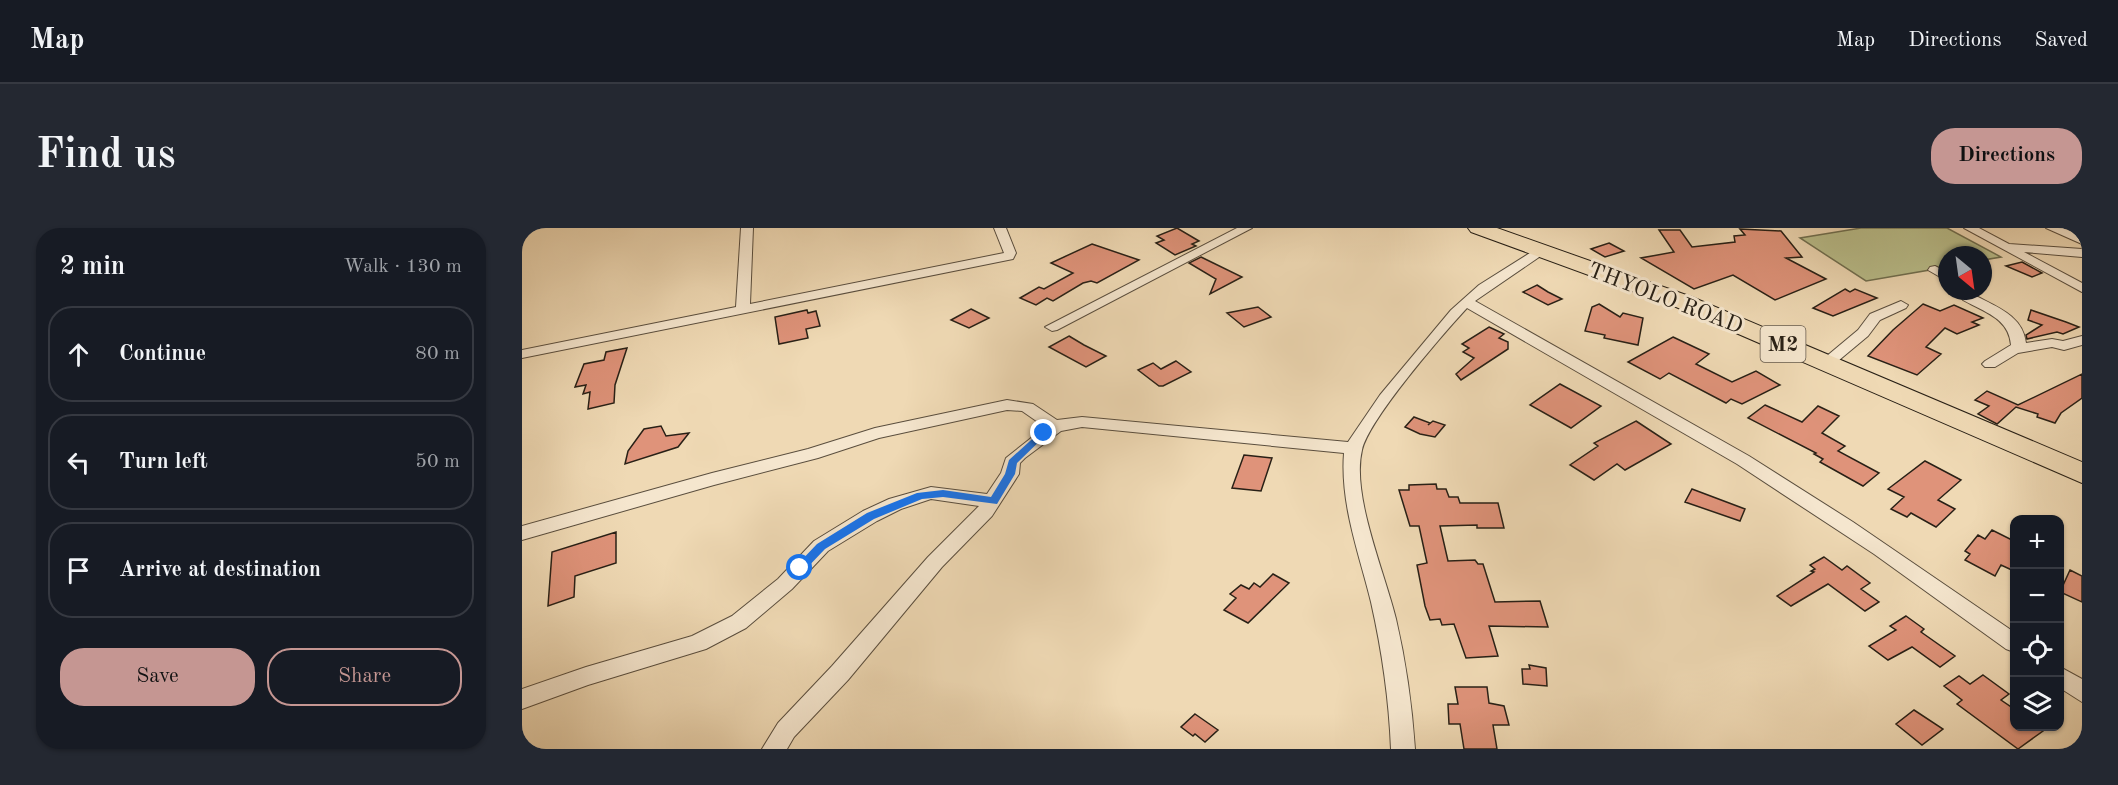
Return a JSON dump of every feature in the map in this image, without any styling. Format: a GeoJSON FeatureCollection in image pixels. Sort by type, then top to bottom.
{"type":"FeatureCollection","features":[{"type":"Feature","properties":{"kind":"highway","name":"THYOLO ROAD"},"geometry":{"type":"LineString","coordinates":[[1488,229],[1674,298],[2082,473]]}},
{"type":"Feature","properties":{"kind":"street"},"geometry":{"type":"LineString","coordinates":[[743,310],[747,228]]}},
{"type":"Feature","properties":{"kind":"street"},"geometry":{"type":"LineString","coordinates":[[522,354],[1008,256],[1010,253],[1000,228]]}},
{"type":"Feature","properties":{"kind":"street"},"geometry":{"type":"LineString","coordinates":[[1052,327],[1246,228]]}},
{"type":"Feature","properties":{"kind":"street"},"geometry":{"type":"LineString","coordinates":[[1970,228],[2082,288]]}},
{"type":"Feature","properties":{"kind":"street"},"geometry":{"type":"LineString","coordinates":[[2052,228],[2082,240]]}},
{"type":"Feature","properties":{"kind":"street"},"geometry":{"type":"LineString","coordinates":[[2005,246],[2082,253]]}},
{"type":"Feature","properties":{"kind":"street"},"geometry":{"type":"LineString","coordinates":[[1403,749],[1394,656],[1358,519],[1353,476],[1353,448],[1405,374],[1466,302],[1541,250]]}},
{"type":"Feature","properties":{"kind":"street"},"geometry":{"type":"LineString","coordinates":[[1974,300],[2011,320],[2019,338],[2019,348]]}},
{"type":"Feature","properties":{"kind":"street"},"geometry":{"type":"LineString","coordinates":[[1466,302],[1644,401],[1745,461],[1914,572],[2010,640]]}},
{"type":"Feature","properties":{"kind":"street"},"geometry":{"type":"LineString","coordinates":[[1827,363],[1863,333],[1875,317],[1902,305]]}},
{"type":"Feature","properties":{"kind":"street"},"geometry":{"type":"LineString","coordinates":[[1990,364],[2019,348],[2052,343],[2064,346],[2082,340]]}},
{"type":"Feature","properties":{"kind":"street"},"geometry":{"type":"LineString","coordinates":[[522,533],[712,479],[812,454],[875,433],[1007,405],[1021,404],[1037,410],[1055,426]]}},
{"type":"Feature","properties":{"kind":"street"},"geometry":{"type":"LineString","coordinates":[[774,749],[786,730],[840,673],[935,562],[993,501],[1010,474],[1012,462],[1055,426],[1082,422],[1353,448]]}},
{"type":"Feature","properties":{"kind":"street"},"geometry":{"type":"LineString","coordinates":[[522,699],[586,676],[698,642],[739,622],[785,584],[821,546],[870,516],[895,504],[931,493],[993,501]]}},
{"type":"Feature","properties":{"kind":"street"},"geometry":{"type":"LineString","coordinates":[[2061,677],[2082,692]]}},
{"type":"Feature","properties":{"kind":"green space"},"geometry":{"type":"Polygon","coordinates":[[[1861,228],[1947,228],[1981,246],[1938,246],[1938,269],[1866,281],[1800,238],[1861,228]]]}},
{"type":"Feature","properties":{"kind":"green space"},"geometry":{"type":"Polygon","coordinates":[[[1992,252],[2001,257],[1992,258],[1992,252]]]}},
{"type":"Feature","properties":{"kind":"building"},"geometry":{"type":"Polygon","coordinates":[[[1177,228],[1199,241],[1192,244],[1196,246],[1175,255],[1156,243],[1164,240],[1157,236],[1177,228]]]}},
{"type":"Feature","properties":{"kind":"building"},"geometry":{"type":"Polygon","coordinates":[[[1740,229],[1781,231],[1802,257],[1786,258],[1826,279],[1775,300],[1733,275],[1694,289],[1641,258],[1674,252],[1659,230],[1680,230],[1692,247],[1735,242],[1734,236],[1745,235],[1740,229]]]}},
{"type":"Feature","properties":{"kind":"building"},"geometry":{"type":"Polygon","coordinates":[[[1609,243],[1624,251],[1605,257],[1591,249],[1609,243]]]}},
{"type":"Feature","properties":{"kind":"building"},"geometry":{"type":"Polygon","coordinates":[[[1092,244],[1139,260],[1097,283],[1091,281],[1083,283],[1053,301],[1047,298],[1036,305],[1020,298],[1039,287],[1044,289],[1073,273],[1051,263],[1092,244]]]}},
{"type":"Feature","properties":{"kind":"building"},"geometry":{"type":"Polygon","coordinates":[[[1201,257],[1242,277],[1210,294],[1216,279],[1189,263],[1201,257]]]}},
{"type":"Feature","properties":{"kind":"building"},"geometry":{"type":"Polygon","coordinates":[[[2022,262],[2042,273],[2032,277],[2006,266],[2022,262]]]}},
{"type":"Feature","properties":{"kind":"building"},"geometry":{"type":"Polygon","coordinates":[[[1537,285],[1562,299],[1548,305],[1523,292],[1537,285]]]}},
{"type":"Feature","properties":{"kind":"building"},"geometry":{"type":"Polygon","coordinates":[[[1845,289],[1850,292],[1855,289],[1877,298],[1833,316],[1813,308],[1845,289]]]}},
{"type":"Feature","properties":{"kind":"building"},"geometry":{"type":"Polygon","coordinates":[[[1599,304],[1620,317],[1623,313],[1643,318],[1638,345],[1604,338],[1605,335],[1585,331],[1592,307],[1599,304]]]}},
{"type":"Feature","properties":{"kind":"building"},"geometry":{"type":"Polygon","coordinates":[[[1923,304],[1940,311],[1954,305],[1983,318],[1972,322],[1979,325],[1957,334],[1945,328],[1926,347],[1941,354],[1917,375],[1868,356],[1893,330],[1923,304]]]}},
{"type":"Feature","properties":{"kind":"building"},"geometry":{"type":"Polygon","coordinates":[[[1258,307],[1271,317],[1244,327],[1227,313],[1258,307]]]}},
{"type":"Feature","properties":{"kind":"building"},"geometry":{"type":"Polygon","coordinates":[[[971,309],[989,318],[969,328],[951,320],[971,309]]]}},
{"type":"Feature","properties":{"kind":"building"},"geometry":{"type":"Polygon","coordinates":[[[807,310],[808,313],[816,311],[820,326],[806,329],[808,338],[779,344],[775,317],[807,310]]]}},
{"type":"Feature","properties":{"kind":"building"},"geometry":{"type":"Polygon","coordinates":[[[2031,310],[2079,327],[2063,334],[2057,332],[2027,339],[2026,335],[2042,325],[2028,320],[2031,310]]]}},
{"type":"Feature","properties":{"kind":"building"},"geometry":{"type":"Polygon","coordinates":[[[1489,327],[1504,334],[1499,338],[1508,342],[1508,349],[1461,380],[1456,374],[1474,358],[1463,352],[1469,348],[1462,344],[1489,327]]]}},
{"type":"Feature","properties":{"kind":"building"},"geometry":{"type":"Polygon","coordinates":[[[1069,336],[1106,356],[1086,367],[1049,347],[1069,336]]]}},
{"type":"Feature","properties":{"kind":"building"},"geometry":{"type":"Polygon","coordinates":[[[1673,337],[1709,354],[1696,364],[1732,382],[1756,371],[1780,385],[1742,404],[1731,399],[1726,403],[1669,373],[1660,379],[1628,362],[1673,337]]]}},
{"type":"Feature","properties":{"kind":"building"},"geometry":{"type":"Polygon","coordinates":[[[627,348],[615,385],[614,403],[588,409],[590,392],[583,394],[586,385],[575,387],[584,364],[604,360],[606,352],[627,348]]]}},
{"type":"Feature","properties":{"kind":"building"},"geometry":{"type":"Polygon","coordinates":[[[1176,361],[1191,372],[1163,386],[1159,386],[1138,370],[1153,363],[1161,369],[1176,361]]]}},
{"type":"Feature","properties":{"kind":"building"},"geometry":{"type":"Polygon","coordinates":[[[2082,374],[2082,398],[2061,413],[2055,423],[2037,417],[2038,414],[2016,407],[1997,424],[1978,414],[1989,406],[1975,400],[1987,391],[2018,405],[2082,374]]]}},
{"type":"Feature","properties":{"kind":"building"},"geometry":{"type":"Polygon","coordinates":[[[1560,384],[1601,406],[1571,428],[1530,405],[1560,384]]]}},
{"type":"Feature","properties":{"kind":"building"},"geometry":{"type":"Polygon","coordinates":[[[1765,405],[1802,422],[1818,406],[1839,416],[1822,433],[1845,446],[1838,451],[1879,473],[1863,486],[1820,462],[1823,459],[1814,454],[1816,453],[1748,418],[1765,405]]]}},
{"type":"Feature","properties":{"kind":"building"},"geometry":{"type":"Polygon","coordinates":[[[1414,417],[1430,423],[1428,425],[1433,421],[1445,425],[1435,437],[1420,434],[1405,427],[1414,417]]]}},
{"type":"Feature","properties":{"kind":"building"},"geometry":{"type":"Polygon","coordinates":[[[1636,421],[1671,444],[1625,470],[1617,464],[1594,480],[1570,465],[1598,446],[1594,443],[1636,421]]]}},
{"type":"Feature","properties":{"kind":"building"},"geometry":{"type":"Polygon","coordinates":[[[661,426],[666,436],[689,433],[678,447],[625,464],[628,451],[644,429],[661,426]]]}},
{"type":"Feature","properties":{"kind":"building"},"geometry":{"type":"Polygon","coordinates":[[[1244,455],[1272,458],[1261,491],[1232,488],[1244,455]]]}},
{"type":"Feature","properties":{"kind":"building"},"geometry":{"type":"Polygon","coordinates":[[[1925,461],[1961,480],[1938,500],[1955,509],[1936,527],[1911,513],[1907,517],[1891,509],[1904,497],[1888,489],[1925,461]]]}},
{"type":"Feature","properties":{"kind":"building"},"geometry":{"type":"Polygon","coordinates":[[[1436,484],[1437,489],[1446,489],[1449,497],[1458,497],[1460,503],[1498,503],[1504,528],[1477,528],[1477,525],[1440,526],[1448,561],[1475,560],[1478,564],[1483,564],[1495,602],[1540,601],[1548,627],[1489,626],[1498,656],[1466,658],[1454,624],[1442,625],[1440,619],[1430,620],[1417,565],[1427,563],[1419,526],[1410,526],[1399,490],[1409,490],[1409,485],[1436,484]]]}},
{"type":"Feature","properties":{"kind":"building"},"geometry":{"type":"Polygon","coordinates":[[[1692,489],[1745,509],[1740,521],[1685,502],[1692,489]]]}},
{"type":"Feature","properties":{"kind":"building"},"geometry":{"type":"Polygon","coordinates":[[[1992,530],[2010,539],[2010,569],[2001,565],[1995,576],[1965,560],[1970,554],[1965,551],[1978,535],[1985,539],[1992,530]]]}},
{"type":"Feature","properties":{"kind":"building"},"geometry":{"type":"Polygon","coordinates":[[[616,532],[616,563],[575,576],[574,597],[548,606],[552,552],[616,532]]]}},
{"type":"Feature","properties":{"kind":"building"},"geometry":{"type":"Polygon","coordinates":[[[1824,557],[1842,570],[1847,566],[1870,583],[1861,589],[1879,602],[1865,611],[1828,584],[1791,606],[1777,596],[1814,572],[1811,571],[1815,569],[1810,565],[1824,557]]]}},
{"type":"Feature","properties":{"kind":"building"},"geometry":{"type":"Polygon","coordinates":[[[2070,570],[2082,576],[2082,602],[2064,594],[2064,583],[2070,570]]]}},
{"type":"Feature","properties":{"kind":"building"},"geometry":{"type":"Polygon","coordinates":[[[1273,574],[1289,583],[1248,623],[1224,610],[1236,598],[1230,594],[1241,585],[1249,589],[1254,583],[1260,587],[1273,574]]]}},
{"type":"Feature","properties":{"kind":"building"},"geometry":{"type":"Polygon","coordinates":[[[1906,616],[1924,629],[1921,632],[1955,656],[1940,667],[1912,647],[1888,660],[1869,646],[1896,630],[1890,626],[1906,616]]]}},
{"type":"Feature","properties":{"kind":"building"},"geometry":{"type":"Polygon","coordinates":[[[1529,665],[1546,668],[1547,686],[1523,684],[1522,669],[1530,669],[1529,665]]]}},
{"type":"Feature","properties":{"kind":"building"},"geometry":{"type":"Polygon","coordinates":[[[1983,675],[2009,694],[2001,700],[2010,706],[2010,731],[2043,731],[2018,749],[1957,704],[1962,700],[1944,686],[1959,676],[1970,684],[1983,675]]]}},
{"type":"Feature","properties":{"kind":"building"},"geometry":{"type":"Polygon","coordinates":[[[1455,687],[1487,687],[1489,703],[1504,706],[1509,725],[1493,725],[1497,749],[1464,749],[1460,724],[1449,724],[1448,704],[1458,704],[1455,687]]]}},
{"type":"Feature","properties":{"kind":"building"},"geometry":{"type":"Polygon","coordinates":[[[1914,710],[1943,729],[1922,745],[1896,724],[1914,710]]]}},
{"type":"Feature","properties":{"kind":"building"},"geometry":{"type":"Polygon","coordinates":[[[1195,714],[1218,730],[1205,742],[1181,727],[1195,714]]]}},
{"type":"Feature","properties":{"kind":"route"},"geometry":{"type":"LineString","coordinates":[[800,568],[821,546],[870,516],[895,504],[931,493],[993,501],[1010,474],[1012,462],[1044,433]]}}]}
